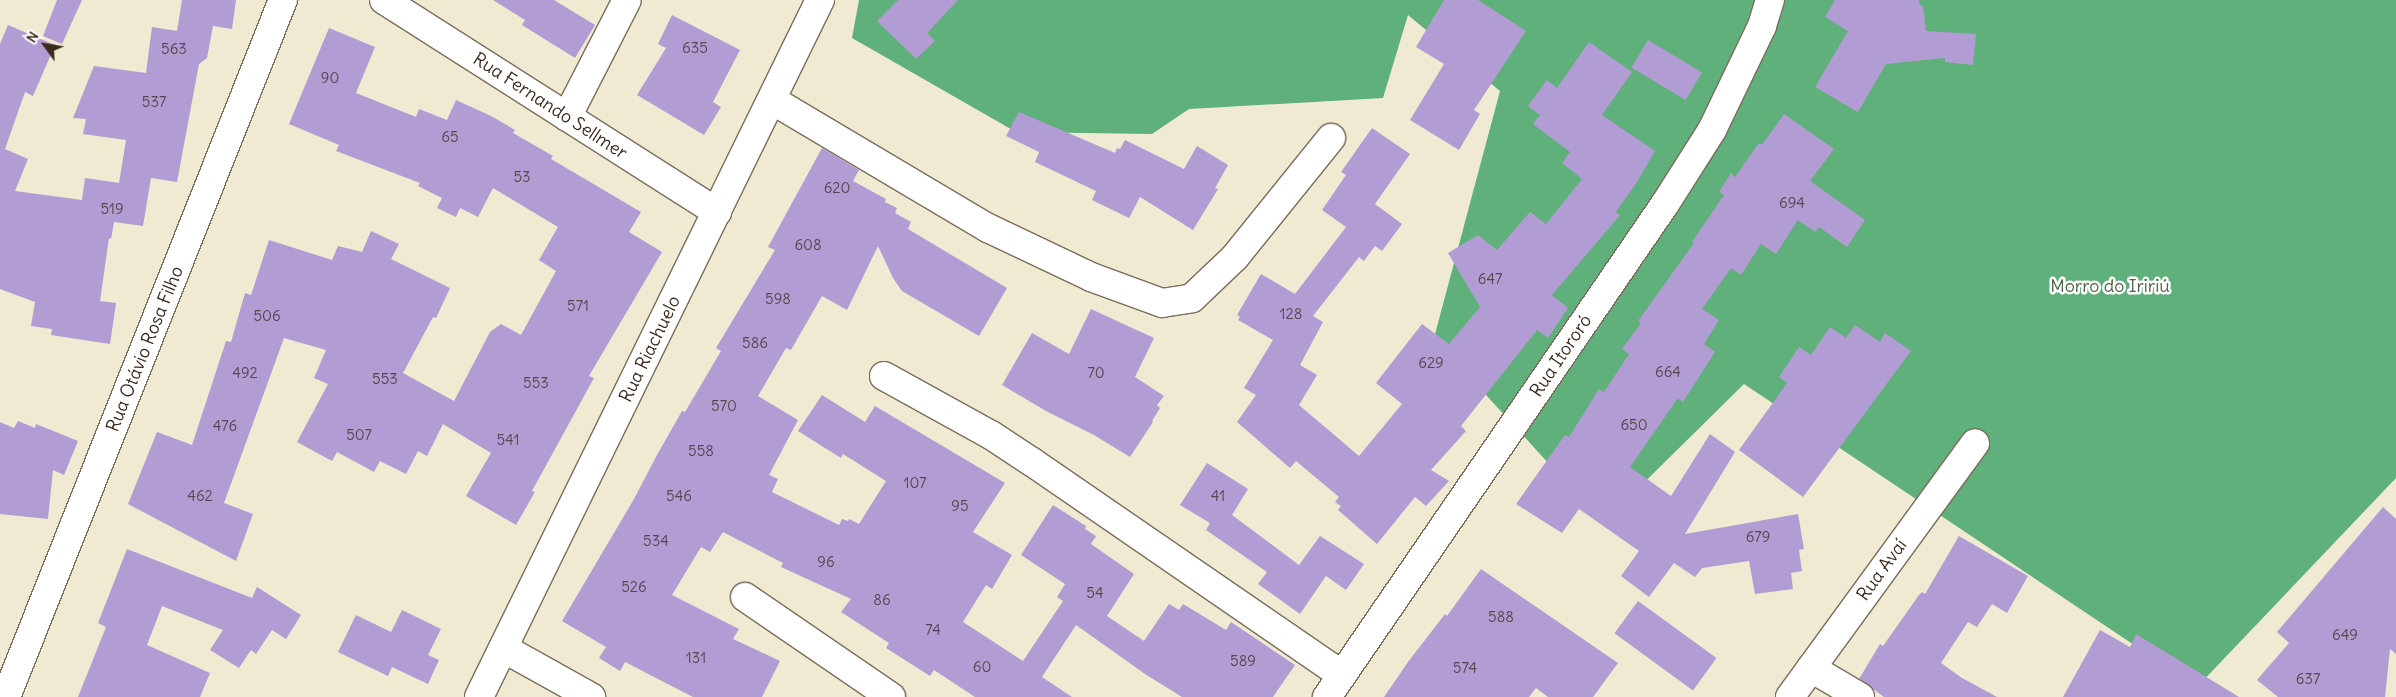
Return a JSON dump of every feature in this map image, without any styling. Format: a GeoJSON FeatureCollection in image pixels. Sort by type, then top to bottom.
{"type":"FeatureCollection","features":[{"type":"Feature","properties":{"kind":"street","name":"Rua Otávio Rosa Filho"},"geometry":{"type":"LineString","coordinates":[[6,697],[283,0]]}},
{"type":"Feature","properties":{"kind":"street","name":"Rua Fernando Sellmer"},"geometry":{"type":"LineString","coordinates":[[384,0],[717,212]]}},
{"type":"Feature","properties":{"kind":"street"},"geometry":{"type":"LineString","coordinates":[[567,117],[626,0]]}},
{"type":"Feature","properties":{"kind":"street","name":"Rua Riachuelo"},"geometry":{"type":"LineString","coordinates":[[479,697],[820,0]]}},
{"type":"Feature","properties":{"kind":"street","name":"Rua Itororó"},"geometry":{"type":"LineString","coordinates":[[1327,697],[1665,204],[1712,130],[1762,26],[1770,0]]}},
{"type":"Feature","properties":{"kind":"street"},"geometry":{"type":"LineString","coordinates":[[772,100],[988,228],[1091,277],[1162,303],[1192,298],[1235,257],[1331,138]]}},
{"type":"Feature","properties":{"kind":"street"},"geometry":{"type":"LineString","coordinates":[[884,376],[1007,446],[1342,675]]}},
{"type":"Feature","properties":{"kind":"street","name":"Rua Avaí"},"geometry":{"type":"LineString","coordinates":[[1790,697],[1975,443]]}},
{"type":"Feature","properties":{"kind":"street"},"geometry":{"type":"LineString","coordinates":[[745,597],[891,697]]}},
{"type":"Feature","properties":{"kind":"street"},"geometry":{"type":"LineString","coordinates":[[503,648],[591,697]]}},
{"type":"Feature","properties":{"kind":"street"},"geometry":{"type":"LineString","coordinates":[[1811,668],[1860,697]]}},
{"type":"Feature","properties":{"kind":"green space","name":"Morro do Iririú"},"geometry":{"type":"Polygon","coordinates":[[[859,0],[2396,0],[2396,478],[2197,687],[1744,384],[1603,523],[1434,338],[1500,91],[1408,15],[1383,98],[1189,109],[1152,134],[1016,132],[852,38],[859,0]]]}},
{"type":"Feature","properties":{"kind":"building"},"geometry":{"type":"Polygon","coordinates":[[[57,0],[82,0],[62,44],[43,36],[57,0]]]}},
{"type":"Feature","properties":{"kind":"building"},"geometry":{"type":"Polygon","coordinates":[[[182,0],[236,0],[232,29],[213,26],[207,58],[199,64],[177,182],[151,178],[143,226],[114,222],[111,239],[109,238],[100,301],[116,303],[110,344],[51,335],[52,329],[31,326],[35,302],[0,289],[0,44],[8,25],[55,45],[33,96],[25,92],[5,149],[28,159],[15,191],[82,200],[85,178],[119,183],[126,140],[83,134],[86,119],[73,118],[94,66],[146,73],[152,27],[177,31],[182,0]]]}},
{"type":"Feature","properties":{"kind":"building"},"geometry":{"type":"Polygon","coordinates":[[[493,0],[554,0],[595,25],[575,58],[522,25],[525,20],[493,0]]]}},
{"type":"Feature","properties":{"kind":"building"},"geometry":{"type":"Polygon","coordinates":[[[898,0],[958,0],[927,33],[935,41],[916,59],[877,21],[898,0]]]}},
{"type":"Feature","properties":{"kind":"building"},"geometry":{"type":"Polygon","coordinates":[[[1444,0],[1478,0],[1526,31],[1474,110],[1480,114],[1459,150],[1410,120],[1444,64],[1416,47],[1444,0]]]}},
{"type":"Feature","properties":{"kind":"building"},"geometry":{"type":"Polygon","coordinates":[[[1835,0],[1919,0],[1920,6],[1923,5],[1926,31],[1976,34],[1973,65],[1945,62],[1945,58],[1886,64],[1858,112],[1815,87],[1848,31],[1825,17],[1835,0]]]}},
{"type":"Feature","properties":{"kind":"building"},"geometry":{"type":"Polygon","coordinates":[[[672,15],[740,50],[713,102],[721,107],[704,135],[637,95],[666,48],[658,44],[672,15]]]}},
{"type":"Feature","properties":{"kind":"building"},"geometry":{"type":"Polygon","coordinates":[[[329,28],[375,47],[356,93],[416,117],[419,109],[447,120],[456,100],[491,116],[515,130],[513,133],[553,156],[551,159],[641,212],[629,232],[662,252],[589,376],[594,378],[532,491],[535,492],[516,525],[466,496],[491,453],[443,424],[427,456],[418,451],[406,474],[380,461],[374,472],[337,452],[332,461],[297,442],[328,384],[314,378],[326,350],[284,338],[224,503],[253,514],[236,561],[128,504],[157,432],[192,445],[226,341],[231,342],[245,293],[251,295],[269,240],[332,260],[338,246],[362,252],[371,231],[399,244],[391,259],[450,288],[436,318],[433,317],[403,373],[454,401],[490,332],[501,324],[521,335],[556,271],[539,260],[558,227],[493,188],[478,217],[460,208],[456,217],[437,208],[442,198],[418,186],[420,183],[336,151],[339,145],[289,124],[329,28]]]}},
{"type":"Feature","properties":{"kind":"building"},"geometry":{"type":"Polygon","coordinates":[[[1648,40],[1702,72],[1686,100],[1632,67],[1648,40]]]}},
{"type":"Feature","properties":{"kind":"building"},"geometry":{"type":"Polygon","coordinates":[[[1589,42],[1632,72],[1602,115],[1655,151],[1637,182],[1616,212],[1620,215],[1552,295],[1568,308],[1548,338],[1537,330],[1461,426],[1466,431],[1431,470],[1449,481],[1426,506],[1415,497],[1377,544],[1338,510],[1341,506],[1335,502],[1339,497],[1296,461],[1290,468],[1237,422],[1256,395],[1244,388],[1273,340],[1238,320],[1240,317],[1237,315],[1261,274],[1295,294],[1346,227],[1322,210],[1346,175],[1341,172],[1372,128],[1410,154],[1375,204],[1402,224],[1382,251],[1375,246],[1364,261],[1359,257],[1313,316],[1323,322],[1300,365],[1317,375],[1299,405],[1359,456],[1402,404],[1376,383],[1422,324],[1449,344],[1480,307],[1448,253],[1478,235],[1497,250],[1530,212],[1546,224],[1582,179],[1562,163],[1570,152],[1533,124],[1540,115],[1528,106],[1547,80],[1557,88],[1589,42]]]}},
{"type":"Feature","properties":{"kind":"building"},"geometry":{"type":"Polygon","coordinates":[[[1019,112],[1115,153],[1117,148],[1120,149],[1125,140],[1184,169],[1197,146],[1228,165],[1215,188],[1218,189],[1193,230],[1140,197],[1129,218],[1092,200],[1096,191],[1035,162],[1039,152],[1006,136],[1019,112]]]}},
{"type":"Feature","properties":{"kind":"building"},"geometry":{"type":"Polygon","coordinates":[[[1784,114],[1834,149],[1810,181],[1865,220],[1847,247],[1819,227],[1815,232],[1798,220],[1776,254],[1761,244],[1741,275],[1731,268],[1702,309],[1719,320],[1704,344],[1715,352],[1683,402],[1678,398],[1630,467],[1671,496],[1710,434],[1735,452],[1685,534],[1798,514],[1804,549],[1799,550],[1802,571],[1791,573],[1793,589],[1755,594],[1749,561],[1702,568],[1695,577],[1674,563],[1649,597],[1621,576],[1639,551],[1579,509],[1562,533],[1516,504],[1565,435],[1569,437],[1599,389],[1604,392],[1629,354],[1622,349],[1641,323],[1638,321],[1694,243],[1692,242],[1724,195],[1719,192],[1731,173],[1735,177],[1759,143],[1762,145],[1784,114]]]}},
{"type":"Feature","properties":{"kind":"building"},"geometry":{"type":"Polygon","coordinates":[[[822,148],[859,170],[853,181],[886,199],[885,202],[897,208],[895,213],[911,222],[908,229],[1007,288],[979,336],[902,291],[893,278],[878,246],[847,310],[822,296],[791,350],[786,348],[758,396],[798,420],[769,475],[778,479],[772,492],[839,525],[842,519],[848,521],[849,519],[859,524],[886,481],[843,454],[841,458],[798,431],[822,395],[865,422],[875,406],[1005,483],[973,532],[1012,555],[992,589],[986,585],[963,622],[1023,661],[1063,601],[1057,597],[1065,584],[1021,555],[1053,505],[1086,526],[1085,529],[1096,536],[1091,544],[1134,574],[1107,616],[1144,641],[1169,604],[1179,610],[1183,604],[1226,630],[1231,622],[1295,665],[1273,697],[1182,697],[1145,674],[1076,625],[1042,677],[1072,697],[975,697],[934,670],[930,676],[886,648],[889,643],[841,612],[851,599],[781,567],[783,563],[723,532],[710,552],[701,547],[672,595],[739,629],[733,639],[780,661],[762,697],[693,697],[625,662],[620,671],[599,658],[606,647],[562,621],[634,499],[682,411],[685,412],[721,351],[716,348],[775,250],[768,247],[822,148]]]}},
{"type":"Feature","properties":{"kind":"building"},"geometry":{"type":"Polygon","coordinates":[[[1091,309],[1154,338],[1135,377],[1164,396],[1157,405],[1160,408],[1153,422],[1130,457],[1094,435],[1046,411],[1002,385],[1032,333],[1069,354],[1091,309]]]}},
{"type":"Feature","properties":{"kind":"building"},"geometry":{"type":"Polygon","coordinates":[[[1855,325],[1880,342],[1885,333],[1911,351],[1803,497],[1739,450],[1787,383],[1779,377],[1799,347],[1811,355],[1830,327],[1846,338],[1855,325]]]}},
{"type":"Feature","properties":{"kind":"building"},"geometry":{"type":"Polygon","coordinates":[[[18,421],[35,428],[36,424],[78,441],[64,475],[53,470],[48,519],[0,514],[0,422],[14,428],[18,421]]]}},
{"type":"Feature","properties":{"kind":"building"},"geometry":{"type":"Polygon","coordinates":[[[1207,463],[1248,489],[1232,515],[1299,565],[1320,536],[1364,564],[1346,590],[1326,576],[1300,614],[1258,584],[1267,572],[1206,530],[1210,523],[1180,505],[1207,463]]]}},
{"type":"Feature","properties":{"kind":"building"},"geometry":{"type":"Polygon","coordinates":[[[2383,507],[2396,519],[2396,654],[2390,649],[2385,697],[2278,697],[2257,680],[2289,643],[2277,632],[2383,507]]]}},
{"type":"Feature","properties":{"kind":"building"},"geometry":{"type":"Polygon","coordinates":[[[1959,536],[2028,576],[2007,613],[1992,604],[1977,627],[1968,622],[1941,663],[1962,678],[1997,697],[1884,697],[1859,679],[1880,644],[1883,646],[1919,595],[1922,592],[1925,594],[1959,536]]]}},
{"type":"Feature","properties":{"kind":"building"},"geometry":{"type":"Polygon","coordinates":[[[127,549],[252,598],[257,587],[301,615],[286,639],[272,630],[256,654],[251,650],[239,668],[210,650],[223,630],[162,606],[147,645],[210,673],[200,697],[78,697],[106,627],[98,623],[127,549]]]}},
{"type":"Feature","properties":{"kind":"building"},"geometry":{"type":"Polygon","coordinates":[[[1481,569],[1618,663],[1593,697],[1548,697],[1536,688],[1529,697],[1384,697],[1408,662],[1445,614],[1447,616],[1481,569]]]}},
{"type":"Feature","properties":{"kind":"building"},"geometry":{"type":"Polygon","coordinates":[[[1638,601],[1716,658],[1693,690],[1614,633],[1638,601]]]}},
{"type":"Feature","properties":{"kind":"building"},"geometry":{"type":"Polygon","coordinates":[[[402,610],[441,629],[428,655],[439,660],[428,684],[392,667],[388,676],[338,652],[356,615],[391,632],[402,610]]]}},
{"type":"Feature","properties":{"kind":"building"},"geometry":{"type":"Polygon","coordinates":[[[2100,630],[2130,647],[2136,634],[2239,697],[2063,697],[2100,630]]]}}]}
